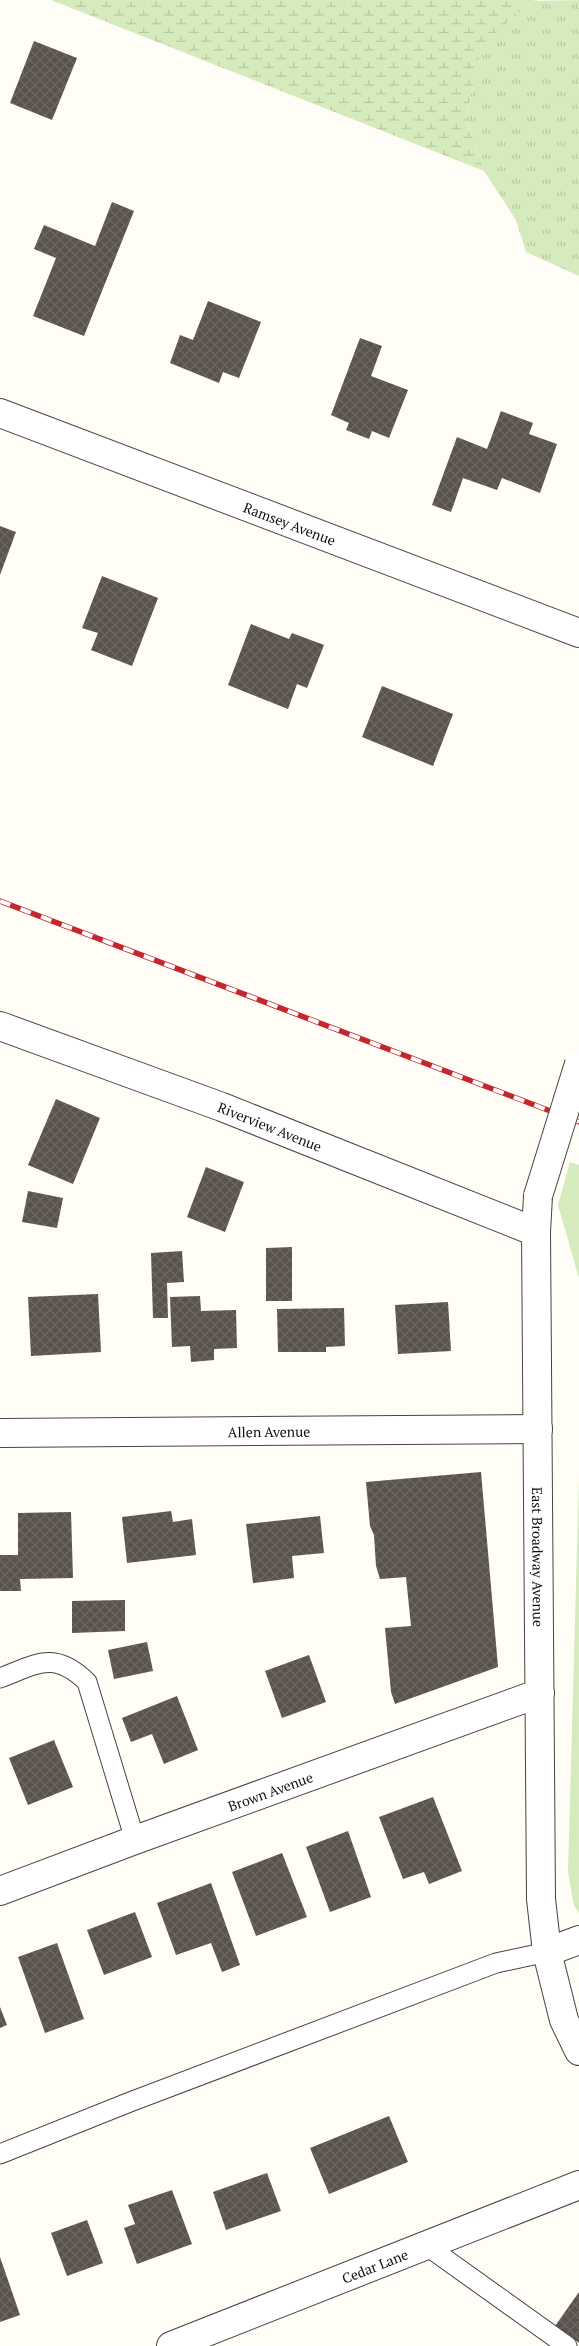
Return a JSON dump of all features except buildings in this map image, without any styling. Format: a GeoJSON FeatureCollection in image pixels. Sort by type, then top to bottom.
{"type":"FeatureCollection","features":[{"type":"Feature","properties":{"kind":"street","name":"Ramsey Avenue"},"geometry":{"type":"LineString","coordinates":[[0,413],[579,633]]}},
{"type":"Feature","properties":{"kind":"street","name":"Riverview Avenue"},"geometry":{"type":"LineString","coordinates":[[0,1026],[222,1107],[536,1232]]}},
{"type":"Feature","properties":{"kind":"street","name":"East Broadway Avenue"},"geometry":{"type":"LineString","coordinates":[[579,1064],[538,1196],[536,1232],[541,1899],[547,1952],[564,2020],[579,2051]]}},
{"type":"Feature","properties":{"kind":"street","name":"Allen Avenue"},"geometry":{"type":"LineString","coordinates":[[0,1432],[538,1430]]}},
{"type":"Feature","properties":{"kind":"street","name":"Brown Avenue"},"geometry":{"type":"LineString","coordinates":[[0,1891],[540,1693]]}},
{"type":"Feature","properties":{"kind":"street"},"geometry":{"type":"LineString","coordinates":[[547,1952],[579,1940]]}},
{"type":"Feature","properties":{"kind":"street","name":"Cedar Lane"},"geometry":{"type":"LineString","coordinates":[[185,2344],[579,2185]]}},
{"type":"Feature","properties":{"kind":"lane"},"geometry":{"type":"LineString","coordinates":[[0,1678],[39,1663],[59,1662],[73,1668],[87,1682],[135,1840]]}},
{"type":"Feature","properties":{"kind":"lane"},"geometry":{"type":"LineString","coordinates":[[0,2154],[130,2102],[496,1963],[547,1952]]}},
{"type":"Feature","properties":{"kind":"lane"},"geometry":{"type":"LineString","coordinates":[[427,2246],[567,2346]]}},
{"type":"Feature","properties":{"kind":"green space"},"geometry":{"type":"Polygon","coordinates":[[[51,0],[540,0],[532,1],[482,45],[466,118],[484,171],[51,0]]]}},
{"type":"Feature","properties":{"kind":"green space"},"geometry":{"type":"Polygon","coordinates":[[[579,0],[579,276],[526,252],[516,220],[484,171],[466,118],[482,44],[532,1],[579,0]]]}},
{"type":"Feature","properties":{"kind":"green space"},"geometry":{"type":"Polygon","coordinates":[[[570,1162],[579,1165],[579,1278],[558,1205],[570,1162]]]}},
{"type":"Feature","properties":{"kind":"green space"},"geometry":{"type":"Polygon","coordinates":[[[579,1477],[579,1913],[574,1906],[568,1872],[579,1477]]]}},
{"type":"Feature","properties":{"kind":"railway"},"geometry":{"type":"LineString","coordinates":[[0,901],[579,1122]]}}]}
